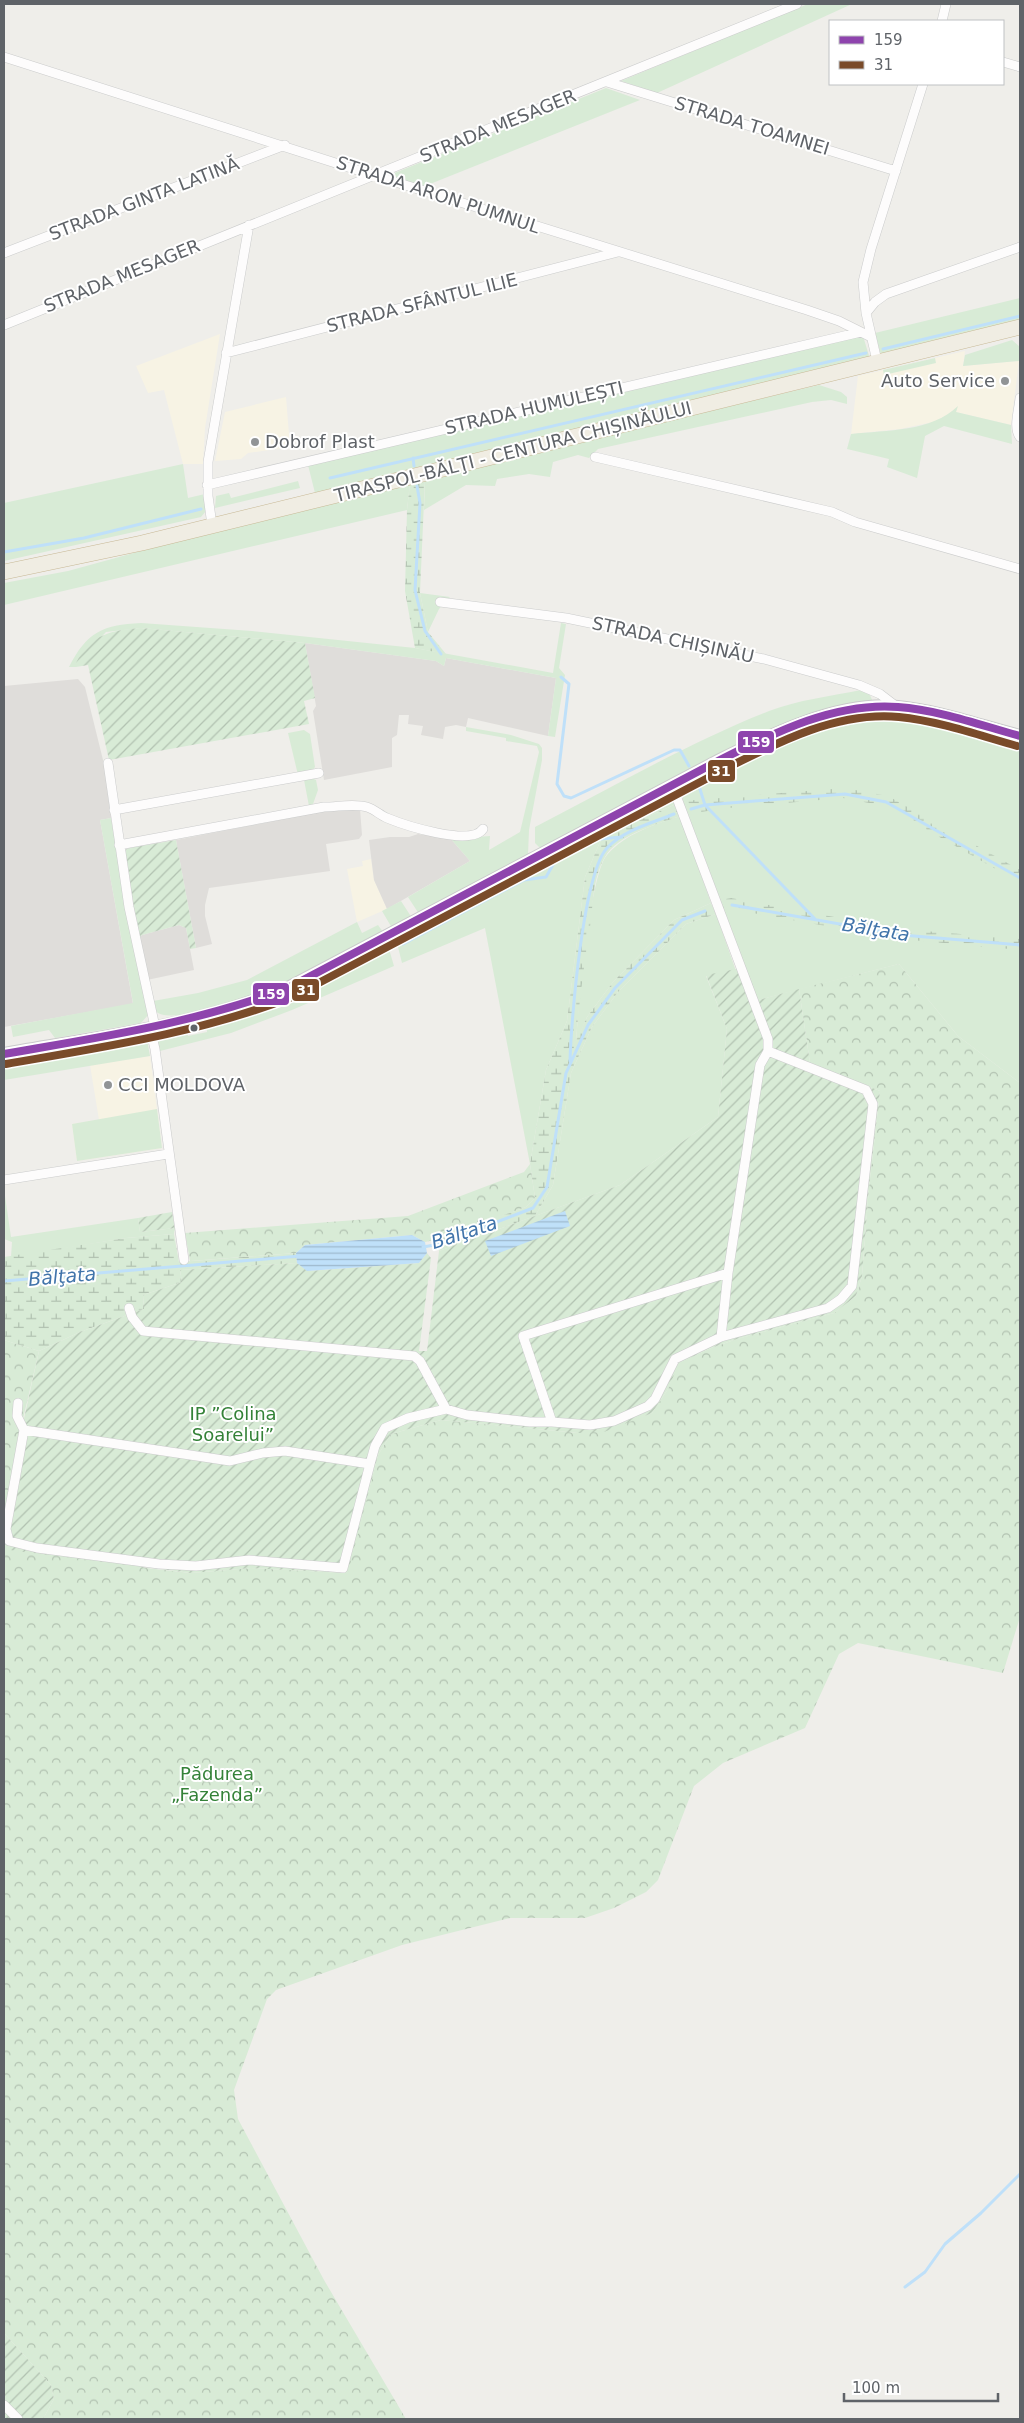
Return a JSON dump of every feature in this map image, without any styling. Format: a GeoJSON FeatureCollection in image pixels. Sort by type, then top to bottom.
{"type":"FeatureCollection","features":[{"type":"Feature","properties":{"kind":"highway","name":"TIRASPOL-BĂLŢI - CENTURA CHIȘINĂULUI"},"geometry":{"type":"LineString","coordinates":[[4,572],[142,543],[664,416],[761,389],[1020,327]]}},
{"type":"Feature","properties":{"kind":"street","name":"STRADA MESAGER"},"geometry":{"type":"LineString","coordinates":[[7,324],[797,4]]}},
{"type":"Feature","properties":{"kind":"street"},"geometry":{"type":"LineString","coordinates":[[942,20],[946,4]]}},
{"type":"Feature","properties":{"kind":"street","name":"STRADA ARON PUMNUL"},"geometry":{"type":"LineString","coordinates":[[4,56],[285,145],[373,175],[823,315],[870,337]]}},
{"type":"Feature","properties":{"kind":"street"},"geometry":{"type":"LineString","coordinates":[[1004,62],[1020,67]]}},
{"type":"Feature","properties":{"kind":"street","name":"STRADA TOAMNEI"},"geometry":{"type":"LineString","coordinates":[[608,82],[896,170]]}},
{"type":"Feature","properties":{"kind":"street"},"geometry":{"type":"LineString","coordinates":[[877,361],[866,313],[864,282],[871,248],[924,85]]}},
{"type":"Feature","properties":{"kind":"street","name":"STRADA GINTA LATINĂ"},"geometry":{"type":"LineString","coordinates":[[4,252],[285,145]]}},
{"type":"Feature","properties":{"kind":"street"},"geometry":{"type":"LineString","coordinates":[[212,525],[207,485],[211,436],[249,225]]}},
{"type":"Feature","properties":{"kind":"street"},"geometry":{"type":"LineString","coordinates":[[866,313],[875,302],[886,294],[1020,247]]}},
{"type":"Feature","properties":{"kind":"street","name":"STRADA SFÂNTUL ILIE"},"geometry":{"type":"LineString","coordinates":[[226,353],[618,252]]}},
{"type":"Feature","properties":{"kind":"street"},"geometry":{"type":"LineString","coordinates":[[4,314],[7,324]]}},
{"type":"Feature","properties":{"kind":"street","name":"STRADA HUMULEȘTI"},"geometry":{"type":"LineString","coordinates":[[207,485],[861,332]]}},
{"type":"Feature","properties":{"kind":"street"},"geometry":{"type":"LineString","coordinates":[[1020,398],[1017,425],[1020,438]]}},
{"type":"Feature","properties":{"kind":"street"},"geometry":{"type":"LineString","coordinates":[[595,457],[832,512],[855,522],[1020,569]]}},
{"type":"Feature","properties":{"kind":"street","name":"STRADA CHIȘINĂU"},"geometry":{"type":"LineString","coordinates":[[440,602],[566,618],[764,659],[859,685],[880,694],[898,707]]}},
{"type":"Feature","properties":{"kind":"street","name":"STRADA CHIȘINĂU"},"geometry":{"type":"LineString","coordinates":[[4,1054],[215,1015],[253,1003],[288,988],[672,785],[761,740],[810,720],[873,708],[898,707],[1020,736]]}},
{"type":"Feature","properties":{"kind":"street"},"geometry":{"type":"LineString","coordinates":[[108,763],[129,907],[153,1027],[168,1154],[184,1260]]}},
{"type":"Feature","properties":{"kind":"street"},"geometry":{"type":"LineString","coordinates":[[114,810],[319,773]]}},
{"type":"Feature","properties":{"kind":"street"},"geometry":{"type":"LineString","coordinates":[[672,785],[768,1039],[768,1051],[760,1065],[728,1273],[721,1337]]}},
{"type":"Feature","properties":{"kind":"street"},"geometry":{"type":"LineString","coordinates":[[119,845],[324,807],[358,805],[369,807],[384,816],[418,828],[463,836],[474,835],[484,830]]}},
{"type":"Feature","properties":{"kind":"street"},"geometry":{"type":"LineString","coordinates":[[18,1403],[17,1416],[24,1430],[6,1529],[10,1541],[38,1548],[159,1564],[196,1566],[249,1560],[343,1568],[375,1446],[386,1428],[408,1418],[446,1409],[467,1415],[530,1422],[590,1425],[614,1421],[648,1406],[655,1399],[675,1359],[721,1337],[828,1308],[841,1299],[852,1286],[873,1104],[866,1090],[768,1051]]}},
{"type":"Feature","properties":{"kind":"street"},"geometry":{"type":"LineString","coordinates":[[4,1180],[168,1154]]}},
{"type":"Feature","properties":{"kind":"street"},"geometry":{"type":"LineString","coordinates":[[552,1422],[523,1336],[728,1273]]}},
{"type":"Feature","properties":{"kind":"street"},"geometry":{"type":"LineString","coordinates":[[129,1308],[132,1317],[143,1331],[414,1356],[420,1361],[446,1409]]}},
{"type":"Feature","properties":{"kind":"street"},"geometry":{"type":"LineString","coordinates":[[24,1430],[230,1461],[263,1453],[285,1451],[370,1464]]}},
{"type":"Feature","properties":{"kind":"street"},"geometry":{"type":"LineString","coordinates":[[4,2404],[18,2419]]}},
{"type":"Feature","properties":{"kind":"shaded area"},"geometry":{"type":"Polygon","coordinates":[[[220,334],[205,428],[203,464],[183,464],[164,390],[148,393],[136,366],[220,334]]]}},
{"type":"Feature","properties":{"kind":"shaded area"},"geometry":{"type":"Polygon","coordinates":[[[965,351],[963,366],[1019,361],[1011,425],[956,412],[957,407],[948,415],[933,422],[900,429],[851,434],[858,376],[965,351]]]}},
{"type":"Feature","properties":{"kind":"shaded area"},"geometry":{"type":"Polygon","coordinates":[[[286,397],[290,447],[248,453],[241,459],[215,461],[225,412],[286,397]]]}},
{"type":"Feature","properties":{"kind":"shaded area"},"geometry":{"type":"Polygon","coordinates":[[[305,643],[436,661],[444,666],[446,658],[556,678],[548,736],[468,718],[466,727],[456,725],[445,727],[443,739],[421,735],[423,726],[408,724],[409,715],[399,715],[397,735],[392,738],[392,767],[324,780],[313,711],[316,706],[305,643]]]}},
{"type":"Feature","properties":{"kind":"shaded area"},"geometry":{"type":"Polygon","coordinates":[[[78,679],[85,687],[104,764],[111,818],[100,820],[133,1004],[4,1027],[4,686],[78,679]]]}},
{"type":"Feature","properties":{"kind":"shaded area"},"geometry":{"type":"Polygon","coordinates":[[[360,809],[362,835],[359,839],[326,844],[330,871],[209,888],[205,905],[205,916],[212,944],[196,948],[176,840],[331,810],[360,809]]]}},
{"type":"Feature","properties":{"kind":"shaded area"},"geometry":{"type":"Polygon","coordinates":[[[418,834],[451,839],[470,861],[387,909],[374,880],[369,840],[409,837],[418,834]]]}},
{"type":"Feature","properties":{"kind":"shaded area"},"geometry":{"type":"Polygon","coordinates":[[[371,859],[374,880],[387,909],[357,922],[347,869],[363,866],[362,861],[371,859]]]}},
{"type":"Feature","properties":{"kind":"shaded area"},"geometry":{"type":"Polygon","coordinates":[[[179,925],[186,928],[194,970],[147,980],[138,939],[142,935],[179,925]]]}},
{"type":"Feature","properties":{"kind":"shaded area"},"geometry":{"type":"Polygon","coordinates":[[[150,1056],[162,1148],[77,1161],[72,1124],[99,1120],[90,1065],[150,1056]]]}},
{"type":"Feature","properties":{"kind":"green space"},"geometry":{"type":"Polygon","coordinates":[[[808,4],[852,4],[657,93],[621,81],[808,4]]]}},
{"type":"Feature","properties":{"kind":"green space"},"geometry":{"type":"Polygon","coordinates":[[[606,88],[640,100],[425,186],[387,176],[606,88]]]}},
{"type":"Feature","properties":{"kind":"green space"},"geometry":{"type":"Polygon","coordinates":[[[1020,298],[1020,323],[881,355],[875,333],[1020,298]]]}},
{"type":"Feature","properties":{"kind":"green space"},"geometry":{"type":"Polygon","coordinates":[[[863,336],[870,359],[315,493],[308,465],[863,336]]]}},
{"type":"Feature","properties":{"kind":"green space"},"geometry":{"type":"Polygon","coordinates":[[[1012,340],[1020,347],[1019,361],[963,366],[965,355],[1012,340]]]}},
{"type":"Feature","properties":{"kind":"green space"},"geometry":{"type":"Polygon","coordinates":[[[935,358],[936,363],[884,375],[883,370],[935,358]]]}},
{"type":"Feature","properties":{"kind":"green space"},"geometry":{"type":"Polygon","coordinates":[[[819,385],[841,392],[847,397],[847,404],[831,400],[812,402],[598,449],[589,458],[578,455],[553,462],[550,477],[529,474],[497,479],[495,486],[466,485],[424,510],[425,479],[819,385]]]}},
{"type":"Feature","properties":{"kind":"green space"},"geometry":{"type":"Polygon","coordinates":[[[958,406],[956,412],[1011,425],[1012,444],[944,426],[925,436],[917,478],[887,467],[889,459],[847,449],[851,434],[922,425],[947,415],[958,406]]]}},
{"type":"Feature","properties":{"kind":"green space"},"geometry":{"type":"Polygon","coordinates":[[[183,464],[188,498],[205,494],[206,511],[201,517],[4,561],[4,503],[183,464]]]}},
{"type":"Feature","properties":{"kind":"green space"},"geometry":{"type":"Polygon","coordinates":[[[425,479],[420,593],[428,632],[446,654],[415,648],[405,591],[407,510],[410,483],[425,479]]]}},
{"type":"Feature","properties":{"kind":"green space"},"geometry":{"type":"Polygon","coordinates":[[[298,481],[300,488],[215,508],[216,496],[229,493],[231,498],[298,481]]]}},
{"type":"Feature","properties":{"kind":"green space"},"geometry":{"type":"Polygon","coordinates":[[[410,483],[407,510],[4,605],[4,583],[68,571],[203,534],[410,483]]]}},
{"type":"Feature","properties":{"kind":"green space"},"geometry":{"type":"Polygon","coordinates":[[[420,593],[450,597],[439,609],[428,632],[420,593]]]}},
{"type":"Feature","properties":{"kind":"green space"},"geometry":{"type":"Polygon","coordinates":[[[141,623],[252,631],[415,648],[553,673],[561,623],[566,624],[559,668],[565,675],[555,737],[548,736],[556,678],[446,658],[444,666],[436,661],[305,643],[141,628],[106,632],[76,663],[76,667],[69,667],[82,646],[97,633],[116,626],[141,623]]]}},
{"type":"Feature","properties":{"kind":"green space"},"geometry":{"type":"Polygon","coordinates":[[[141,628],[305,643],[315,698],[304,701],[309,724],[109,760],[88,665],[76,667],[76,663],[88,646],[103,635],[121,630],[141,628]]]}},
{"type":"Feature","properties":{"kind":"green space"},"geometry":{"type":"Polygon","coordinates":[[[861,690],[869,693],[873,702],[841,706],[785,723],[708,759],[542,847],[535,843],[535,827],[651,766],[739,723],[780,707],[861,690]]]}},
{"type":"Feature","properties":{"kind":"green space"},"geometry":{"type":"Polygon","coordinates":[[[886,715],[924,719],[1020,743],[1020,1083],[958,1036],[899,964],[758,1000],[683,801],[682,792],[685,785],[766,744],[809,727],[831,721],[852,717],[886,715]]]}},
{"type":"Feature","properties":{"kind":"green space"},"geometry":{"type":"Polygon","coordinates":[[[466,727],[511,735],[539,744],[542,748],[542,760],[529,830],[528,855],[419,914],[408,897],[470,861],[451,839],[490,836],[489,850],[520,832],[539,752],[537,746],[506,741],[506,738],[466,731],[466,727]]]}},
{"type":"Feature","properties":{"kind":"green space"},"geometry":{"type":"Polygon","coordinates":[[[304,730],[310,734],[315,767],[311,772],[298,775],[288,733],[304,730]]]}},
{"type":"Feature","properties":{"kind":"green space"},"geometry":{"type":"Polygon","coordinates":[[[304,780],[316,780],[318,790],[313,804],[309,806],[304,780]]]}},
{"type":"Feature","properties":{"kind":"green space"},"geometry":{"type":"Polygon","coordinates":[[[844,788],[888,796],[1020,870],[1020,883],[885,806],[843,798],[727,808],[688,814],[683,801],[844,788]]]}},
{"type":"Feature","properties":{"kind":"green space"},"geometry":{"type":"Polygon","coordinates":[[[656,800],[669,800],[676,804],[609,834],[600,842],[585,877],[567,1021],[546,1070],[530,1164],[485,928],[402,963],[397,943],[401,935],[656,800]]]}},
{"type":"Feature","properties":{"kind":"green space"},"geometry":{"type":"Polygon","coordinates":[[[676,804],[680,816],[628,836],[611,849],[601,864],[593,896],[576,1041],[587,1017],[613,982],[674,920],[711,903],[716,914],[686,924],[618,992],[592,1027],[571,1073],[553,1185],[535,1216],[439,1251],[437,1239],[526,1207],[535,1198],[530,1164],[546,1070],[567,1021],[585,877],[600,842],[609,834],[676,804]]]}},
{"type":"Feature","properties":{"kind":"green space"},"geometry":{"type":"Polygon","coordinates":[[[680,816],[711,903],[674,920],[613,982],[587,1017],[576,1043],[590,914],[601,867],[607,855],[632,835],[680,816]]]}},
{"type":"Feature","properties":{"kind":"green space"},"geometry":{"type":"Polygon","coordinates":[[[111,818],[132,941],[148,1015],[141,1023],[55,1038],[49,1030],[13,1037],[11,1026],[133,1003],[100,820],[111,818]]]}},
{"type":"Feature","properties":{"kind":"green space"},"geometry":{"type":"Polygon","coordinates":[[[176,840],[196,948],[190,949],[186,928],[179,925],[142,935],[138,939],[123,851],[129,848],[176,840]]]}},
{"type":"Feature","properties":{"kind":"green space"},"geometry":{"type":"Polygon","coordinates":[[[731,898],[900,929],[1020,939],[1020,950],[900,939],[735,910],[725,911],[720,900],[731,898]]]}},
{"type":"Feature","properties":{"kind":"green space"},"geometry":{"type":"Polygon","coordinates":[[[401,901],[412,918],[392,928],[382,911],[401,901]]]}},
{"type":"Feature","properties":{"kind":"green space"},"geometry":{"type":"Polygon","coordinates":[[[716,914],[736,971],[706,976],[727,1029],[718,1117],[620,1185],[535,1216],[553,1185],[571,1073],[592,1027],[618,992],[686,924],[716,914]]]}},
{"type":"Feature","properties":{"kind":"green space"},"geometry":{"type":"Polygon","coordinates":[[[357,922],[362,933],[378,925],[383,932],[336,958],[276,987],[220,1007],[180,1015],[165,1015],[155,1011],[153,1001],[198,993],[247,980],[357,922]]]}},
{"type":"Feature","properties":{"kind":"green space"},"geometry":{"type":"Polygon","coordinates":[[[383,947],[389,949],[394,966],[292,1010],[231,1033],[160,1051],[156,1035],[161,1032],[187,1032],[188,1036],[207,1032],[207,1028],[230,1017],[281,998],[383,947]]]}},
{"type":"Feature","properties":{"kind":"green space","name":"Pădurea „Fazenda”"},"geometry":{"type":"Polygon","coordinates":[[[899,964],[958,1036],[1020,1083],[1020,1617],[1003,1673],[858,1643],[839,1654],[805,1728],[723,1763],[694,1786],[658,1880],[646,1892],[614,1908],[585,1918],[510,1918],[402,1945],[276,1990],[267,1999],[234,2090],[238,2119],[324,2280],[406,2419],[43,2419],[54,2399],[51,2385],[4,2333],[4,1532],[146,1568],[191,1573],[251,1568],[347,1573],[378,1455],[391,1434],[441,1420],[578,1433],[629,1421],[652,1413],[668,1389],[678,1363],[737,1339],[834,1313],[856,1296],[862,1276],[869,1187],[880,1091],[810,1063],[799,989],[899,964]]]}},
{"type":"Feature","properties":{"kind":"green space","name":"IP ”Colina Soarelui”"},"geometry":{"type":"Polygon","coordinates":[[[746,967],[758,1000],[799,989],[810,1063],[880,1091],[869,1187],[862,1276],[856,1296],[834,1313],[737,1339],[711,1348],[679,1363],[668,1389],[652,1413],[604,1432],[578,1433],[441,1420],[391,1434],[378,1455],[348,1573],[251,1568],[191,1573],[10,1550],[4,1532],[21,1432],[39,1351],[80,1332],[144,1309],[143,1295],[182,1282],[180,1270],[297,1263],[308,1271],[419,1263],[427,1253],[431,1258],[419,1351],[427,1351],[439,1251],[620,1185],[718,1117],[727,1029],[706,975],[746,967]]]}},
{"type":"Feature","properties":{"kind":"green space"},"geometry":{"type":"Polygon","coordinates":[[[146,1034],[150,1056],[4,1080],[4,1060],[146,1034]]]}},
{"type":"Feature","properties":{"kind":"green space"},"geometry":{"type":"Polygon","coordinates":[[[157,1109],[162,1148],[77,1161],[72,1124],[157,1109]]]}},
{"type":"Feature","properties":{"kind":"green space"},"geometry":{"type":"Polygon","coordinates":[[[530,1164],[535,1198],[526,1207],[444,1238],[425,1242],[412,1235],[305,1245],[296,1253],[190,1261],[185,1233],[408,1216],[524,1172],[530,1164]]]}},
{"type":"Feature","properties":{"kind":"green space"},"geometry":{"type":"Polygon","coordinates":[[[4,1189],[11,1237],[138,1218],[140,1232],[175,1228],[174,1234],[126,1238],[11,1257],[12,1242],[4,1239],[4,1189]]]}},
{"type":"Feature","properties":{"kind":"green space"},"geometry":{"type":"Polygon","coordinates":[[[172,1212],[175,1228],[140,1232],[138,1218],[172,1212]]]}},
{"type":"Feature","properties":{"kind":"green space"},"geometry":{"type":"Polygon","coordinates":[[[174,1234],[179,1262],[296,1253],[297,1263],[180,1270],[182,1282],[143,1295],[144,1309],[80,1332],[39,1351],[4,1340],[4,1257],[126,1238],[174,1234]]]}},
{"type":"Feature","properties":{"kind":"green space"},"geometry":{"type":"Polygon","coordinates":[[[4,1340],[39,1351],[20,1432],[4,1525],[4,1340]]]}},
{"type":"Feature","properties":{"kind":"green space"},"geometry":{"type":"Polygon","coordinates":[[[4,2333],[51,2385],[54,2399],[43,2419],[4,2419],[4,2333]]]}},
{"type":"Feature","properties":{"kind":"water"},"geometry":{"type":"Polygon","coordinates":[[[565,1211],[570,1226],[491,1256],[485,1241],[565,1211]]]}},
{"type":"Feature","properties":{"kind":"water"},"geometry":{"type":"Polygon","coordinates":[[[412,1235],[425,1242],[427,1253],[419,1263],[307,1271],[297,1263],[296,1253],[305,1245],[412,1235]]]}},
{"type":"Feature","properties":{"kind":"waterway"},"geometry":{"type":"LineString","coordinates":[[883,349],[1020,316]]}},
{"type":"Feature","properties":{"kind":"waterway"},"geometry":{"type":"LineString","coordinates":[[330,478],[866,353]]}},
{"type":"Feature","properties":{"kind":"waterway"},"geometry":{"type":"LineString","coordinates":[[413,458],[414,466]]}},
{"type":"Feature","properties":{"kind":"waterway"},"geometry":{"type":"LineString","coordinates":[[417,486],[420,503],[415,590],[425,631],[441,654]]}},
{"type":"Feature","properties":{"kind":"waterway"},"geometry":{"type":"LineString","coordinates":[[4,552],[84,538],[201,509]]}},
{"type":"Feature","properties":{"kind":"waterway"},"geometry":{"type":"LineString","coordinates":[[561,677],[569,684],[557,784],[564,796],[571,798],[674,750],[680,750],[689,766]]}},
{"type":"Feature","properties":{"kind":"waterway"},"geometry":{"type":"LineString","coordinates":[[698,783],[705,805],[815,919]]}},
{"type":"Feature","properties":{"kind":"waterway"},"geometry":{"type":"LineString","coordinates":[[691,809],[705,805],[845,794],[886,802],[1020,878]]}},
{"type":"Feature","properties":{"kind":"waterway"},"geometry":{"type":"LineString","coordinates":[[570,1061],[580,950],[591,887],[599,863],[607,848],[622,836],[674,814]]}},
{"type":"Feature","properties":{"kind":"waterway"},"geometry":{"type":"LineString","coordinates":[[403,944],[524,880],[546,877],[554,863],[600,839],[622,837]]}},
{"type":"Feature","properties":{"kind":"waterway","name":"Bălţata"},"geometry":{"type":"LineString","coordinates":[[732,905],[902,935],[1020,945]]}},
{"type":"Feature","properties":{"kind":"waterway","name":"Bălţata"},"geometry":{"type":"LineString","coordinates":[[423,1247],[440,1244],[533,1208],[547,1187],[566,1073],[588,1025],[615,988],[682,920],[705,911]]}},
{"type":"Feature","properties":{"kind":"waterway","name":"Bălţata"},"geometry":{"type":"LineString","coordinates":[[4,1281],[300,1256]]}},
{"type":"Feature","properties":{"kind":"waterway"},"geometry":{"type":"LineString","coordinates":[[905,2287],[925,2272],[945,2244],[981,2213],[1020,2174]]}},
{"type":"Feature","properties":{"kind":"transit line","name":"159"},"geometry":{"type":"LineString","coordinates":[[4,1054],[183,1020],[218,1011],[288,988],[718,761],[783,730],[805,722],[851,709],[898,707],[929,711],[959,718],[1020,736]]}},
{"type":"Feature","properties":{"kind":"transit line","name":"31"},"geometry":{"type":"LineString","coordinates":[[6,1064],[115,1045],[186,1030],[257,1010],[292,997],[743,760],[786,740],[830,724],[876,716],[899,717],[944,725],[1017,746]]}},
{"type":"Feature","properties":{"kind":"place","name":"Auto Service"},"geometry":{"type":"Point","coordinates":[1005,381]}},
{"type":"Feature","properties":{"kind":"place","name":"Dobrof Plast"},"geometry":{"type":"Point","coordinates":[255,442]}},
{"type":"Feature","properties":{"kind":"place","name":"CCI MOLDOVA"},"geometry":{"type":"Point","coordinates":[108,1085]}}]}
